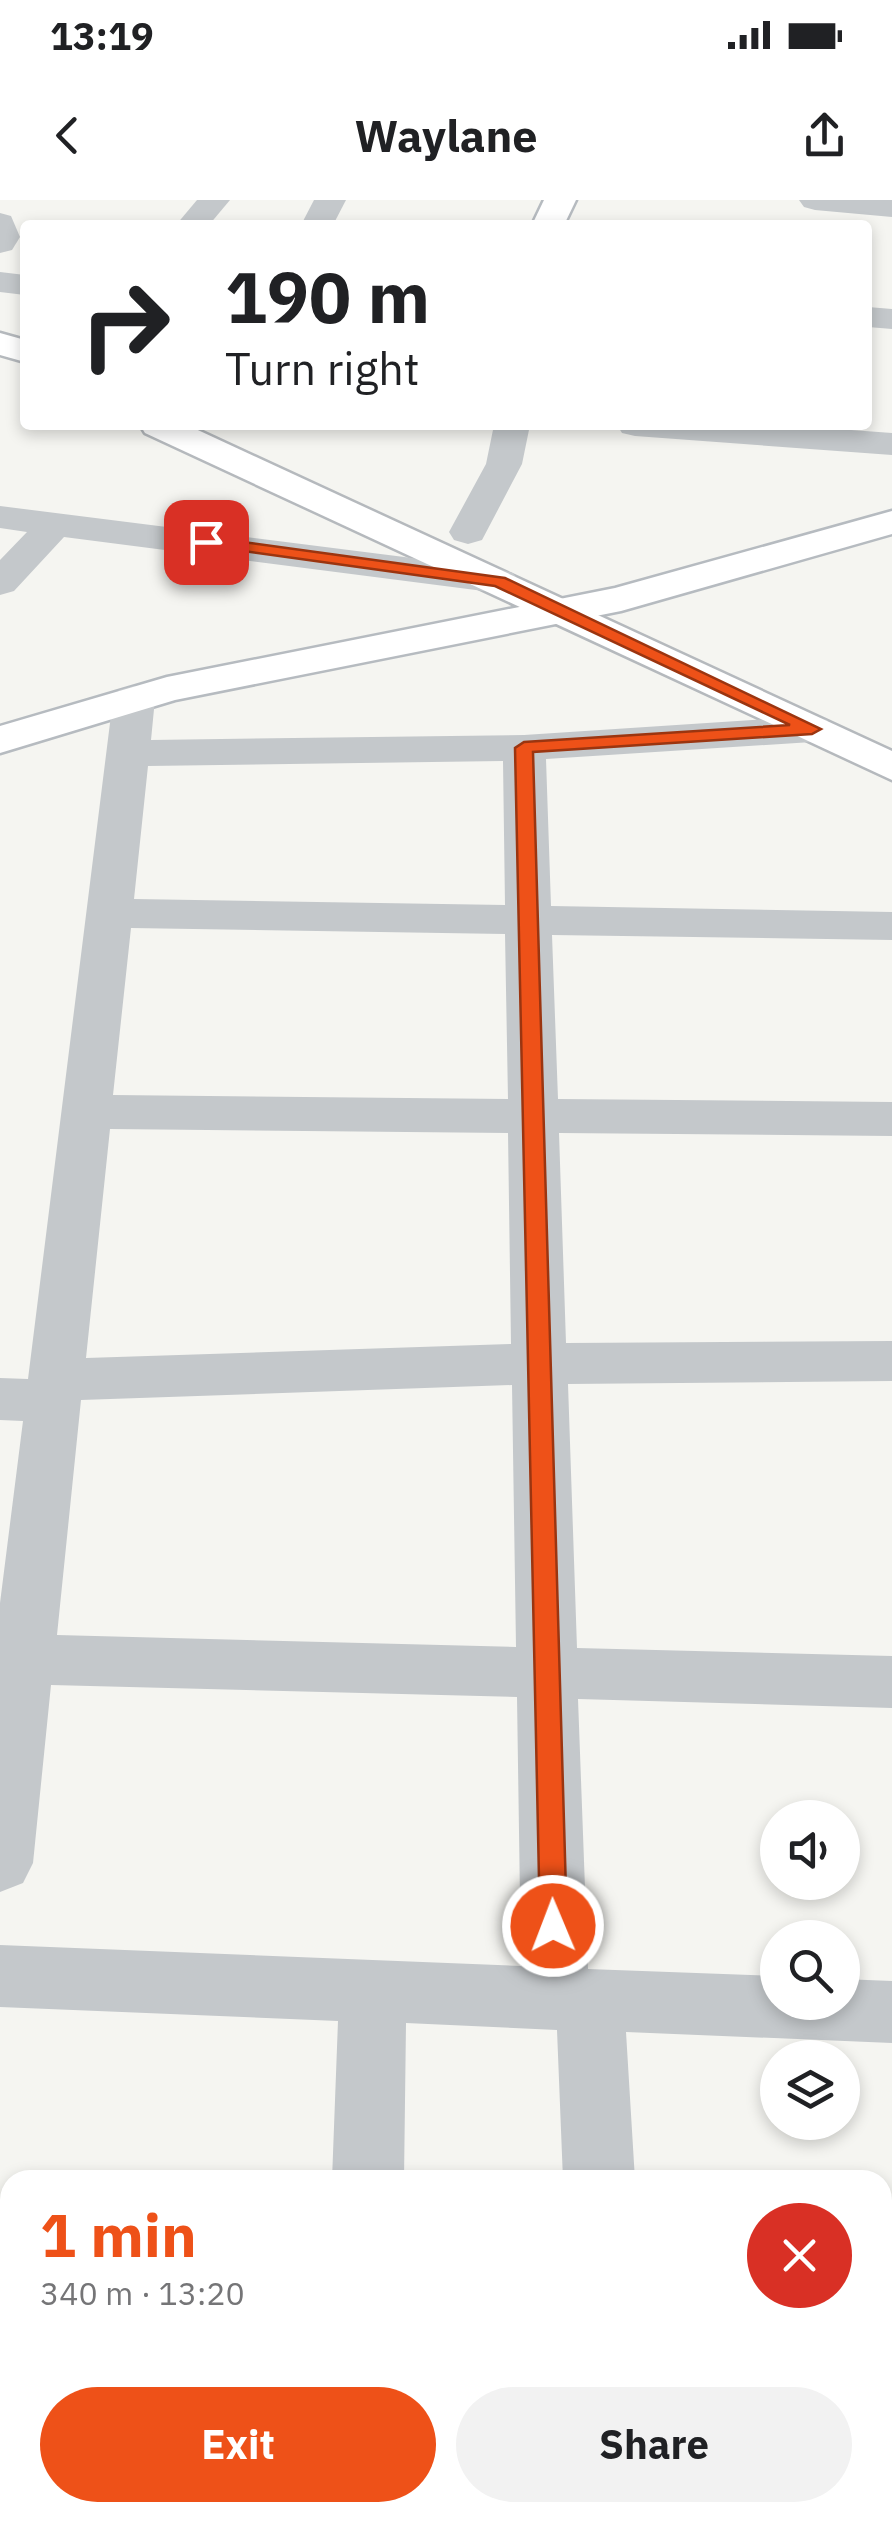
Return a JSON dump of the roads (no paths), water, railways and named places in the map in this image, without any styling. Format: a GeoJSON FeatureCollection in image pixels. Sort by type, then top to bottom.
{"type":"FeatureCollection","features":[{"type":"Feature","properties":{"kind":"main road"},"geometry":{"type":"LineString","coordinates":[[169,430],[892,767]]}},
{"type":"Feature","properties":{"kind":"main road"},"geometry":{"type":"LineString","coordinates":[[233,430],[675,624]]}},
{"type":"Feature","properties":{"kind":"main road"},"geometry":{"type":"LineString","coordinates":[[0,740],[167,689],[621,599],[892,522]]}},
{"type":"Feature","properties":{"kind":"street"},"geometry":{"type":"LineString","coordinates":[[196,220],[214,200]]}},
{"type":"Feature","properties":{"kind":"street"},"geometry":{"type":"LineString","coordinates":[[815,200],[892,208]]}},
{"type":"Feature","properties":{"kind":"street"},"geometry":{"type":"LineString","coordinates":[[0,223],[4,237],[0,243]]}},
{"type":"Feature","properties":{"kind":"street"},"geometry":{"type":"LineString","coordinates":[[468,532],[504,464],[511,430]]}},
{"type":"Feature","properties":{"kind":"street"},"geometry":{"type":"LineString","coordinates":[[702,430],[892,444]]}},
{"type":"Feature","properties":{"kind":"street"},"geometry":{"type":"LineString","coordinates":[[0,517],[499,582]]}},
{"type":"Feature","properties":{"kind":"street"},"geometry":{"type":"LineString","coordinates":[[0,583],[56,522]]}},
{"type":"Feature","properties":{"kind":"street"},"geometry":{"type":"LineString","coordinates":[[0,1863],[24,1658],[36,1393],[86,1112],[134,699]]}},
{"type":"Feature","properties":{"kind":"street"},"geometry":{"type":"LineString","coordinates":[[128,753],[524,748],[812,729]]}},
{"type":"Feature","properties":{"kind":"street"},"geometry":{"type":"LineString","coordinates":[[524,748],[547,1674],[572,1999],[598,2170]]}},
{"type":"Feature","properties":{"kind":"street"},"geometry":{"type":"LineString","coordinates":[[109,913],[892,926]]}},
{"type":"Feature","properties":{"kind":"street"},"geometry":{"type":"LineString","coordinates":[[86,1112],[892,1118]]}},
{"type":"Feature","properties":{"kind":"street"},"geometry":{"type":"LineString","coordinates":[[36,1393],[540,1364],[892,1361]]}},
{"type":"Feature","properties":{"kind":"street"},"geometry":{"type":"LineString","coordinates":[[24,1658],[892,1682]]}},
{"type":"Feature","properties":{"kind":"street"},"geometry":{"type":"LineString","coordinates":[[0,1976],[892,2012]]}},
{"type":"Feature","properties":{"kind":"street"},"geometry":{"type":"LineString","coordinates":[[368,2170],[372,1991]]}}]}
